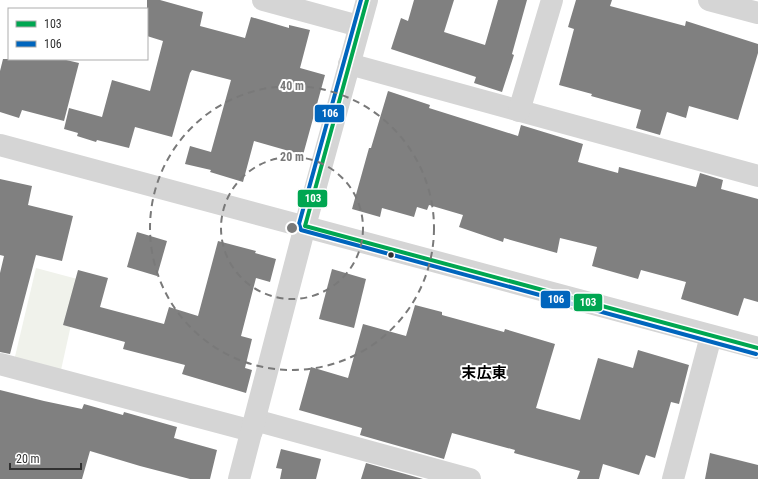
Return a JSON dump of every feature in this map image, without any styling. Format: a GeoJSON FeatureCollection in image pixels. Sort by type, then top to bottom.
{"type":"FeatureCollection","features":[{"type":"Feature","properties":{"kind":"street"},"geometry":{"type":"LineString","coordinates":[[263,0],[359,26]]}},
{"type":"Feature","properties":{"kind":"street"},"geometry":{"type":"LineString","coordinates":[[239,479],[305,226],[367,0]]}},
{"type":"Feature","properties":{"kind":"street"},"geometry":{"type":"LineString","coordinates":[[519,111],[552,0]]}},
{"type":"Feature","properties":{"kind":"street"},"geometry":{"type":"LineString","coordinates":[[709,0],[758,13]]}},
{"type":"Feature","properties":{"kind":"street"},"geometry":{"type":"LineString","coordinates":[[349,64],[758,176]]}},
{"type":"Feature","properties":{"kind":"street"},"geometry":{"type":"LineString","coordinates":[[0,145],[758,348]]}},
{"type":"Feature","properties":{"kind":"street"},"geometry":{"type":"LineString","coordinates":[[673,479],[711,336]]}},
{"type":"Feature","properties":{"kind":"street"},"geometry":{"type":"LineString","coordinates":[[0,364],[470,479]]}},
{"type":"Feature","properties":{"kind":"shaded area"},"geometry":{"type":"Polygon","coordinates":[[[36,268],[81,280],[59,379],[13,365],[36,268]]]}},
{"type":"Feature","properties":{"kind":"building"},"geometry":{"type":"Polygon","coordinates":[[[147,0],[160,0],[203,12],[200,26],[245,38],[251,17],[289,28],[289,25],[310,30],[300,68],[325,75],[303,155],[254,141],[243,182],[210,172],[211,170],[185,164],[190,146],[211,152],[231,80],[192,70],[172,137],[135,127],[129,148],[97,140],[96,142],[77,136],[78,133],[64,129],[69,108],[102,117],[112,80],[150,91],[163,41],[148,36],[147,0]]]}},
{"type":"Feature","properties":{"kind":"building"},"geometry":{"type":"Polygon","coordinates":[[[414,0],[454,0],[444,32],[485,45],[498,0],[527,0],[512,54],[514,55],[502,92],[474,83],[476,77],[391,49],[401,18],[408,21],[414,0]]]}},
{"type":"Feature","properties":{"kind":"building"},"geometry":{"type":"Polygon","coordinates":[[[576,0],[612,0],[610,6],[685,26],[686,21],[758,44],[758,53],[738,120],[689,106],[686,118],[667,112],[660,135],[636,128],[641,110],[559,85],[574,29],[568,27],[576,0]]]}},
{"type":"Feature","properties":{"kind":"building"},"geometry":{"type":"Polygon","coordinates":[[[3,59],[66,60],[79,63],[64,121],[22,110],[19,118],[0,112],[0,71],[3,59]]]}},
{"type":"Feature","properties":{"kind":"building"},"geometry":{"type":"Polygon","coordinates":[[[388,91],[430,105],[429,108],[518,136],[521,125],[583,144],[578,162],[618,173],[619,167],[696,187],[700,173],[723,180],[721,189],[758,199],[758,302],[744,298],[738,316],[681,299],[686,282],[641,270],[638,279],[592,266],[597,247],[560,238],[557,253],[504,238],[503,242],[459,227],[463,215],[429,205],[427,210],[417,207],[414,217],[382,208],[380,217],[352,209],[369,148],[371,148],[388,91]]]}},
{"type":"Feature","properties":{"kind":"building"},"geometry":{"type":"Polygon","coordinates":[[[0,179],[32,186],[28,205],[73,216],[62,261],[36,255],[10,354],[0,352],[0,273],[4,256],[0,255],[0,179]]]}},
{"type":"Feature","properties":{"kind":"building"},"geometry":{"type":"Polygon","coordinates":[[[137,232],[167,241],[157,276],[127,267],[137,232]]]}},
{"type":"Feature","properties":{"kind":"building"},"geometry":{"type":"Polygon","coordinates":[[[218,241],[256,251],[255,253],[276,259],[270,282],[256,278],[241,336],[252,339],[245,368],[252,370],[246,393],[182,374],[185,365],[123,349],[125,342],[63,325],[78,270],[108,278],[100,307],[164,324],[169,307],[198,316],[218,241]]]}},
{"type":"Feature","properties":{"kind":"building"},"geometry":{"type":"Polygon","coordinates":[[[332,269],[366,279],[354,328],[319,319],[332,269]]]}},
{"type":"Feature","properties":{"kind":"building"},"geometry":{"type":"Polygon","coordinates":[[[415,305],[442,312],[442,315],[504,332],[505,329],[555,344],[536,408],[580,420],[598,358],[633,368],[638,350],[689,365],[679,404],[671,402],[655,458],[646,455],[639,475],[603,464],[599,479],[577,479],[580,471],[514,453],[515,450],[452,433],[444,459],[360,435],[362,428],[299,410],[311,367],[348,378],[363,324],[406,336],[415,305]]]}},
{"type":"Feature","properties":{"kind":"building"},"geometry":{"type":"Polygon","coordinates":[[[0,390],[82,409],[84,404],[123,415],[124,412],[177,427],[174,438],[217,450],[210,479],[190,479],[90,451],[82,479],[0,479],[0,390]]]}},
{"type":"Feature","properties":{"kind":"building"},"geometry":{"type":"Polygon","coordinates":[[[281,449],[321,459],[316,479],[280,479],[282,469],[276,468],[281,449]]]}},
{"type":"Feature","properties":{"kind":"building"},"geometry":{"type":"Polygon","coordinates":[[[710,453],[758,465],[758,479],[705,479],[710,453]]]}},
{"type":"Feature","properties":{"kind":"building"},"geometry":{"type":"Polygon","coordinates":[[[366,463],[423,479],[361,479],[366,463]]]}},
{"type":"Feature","properties":{"kind":"transit line","name":"106"},"geometry":{"type":"LineString","coordinates":[[361,0],[299,224],[301,230],[756,354]]}},
{"type":"Feature","properties":{"kind":"transit line","name":"103"},"geometry":{"type":"LineString","coordinates":[[367,0],[305,226],[758,348]]}},
{"type":"Feature","properties":{"kind":"district","name":"末広東"},"geometry":{"type":"Point","coordinates":[484,373]}}]}
